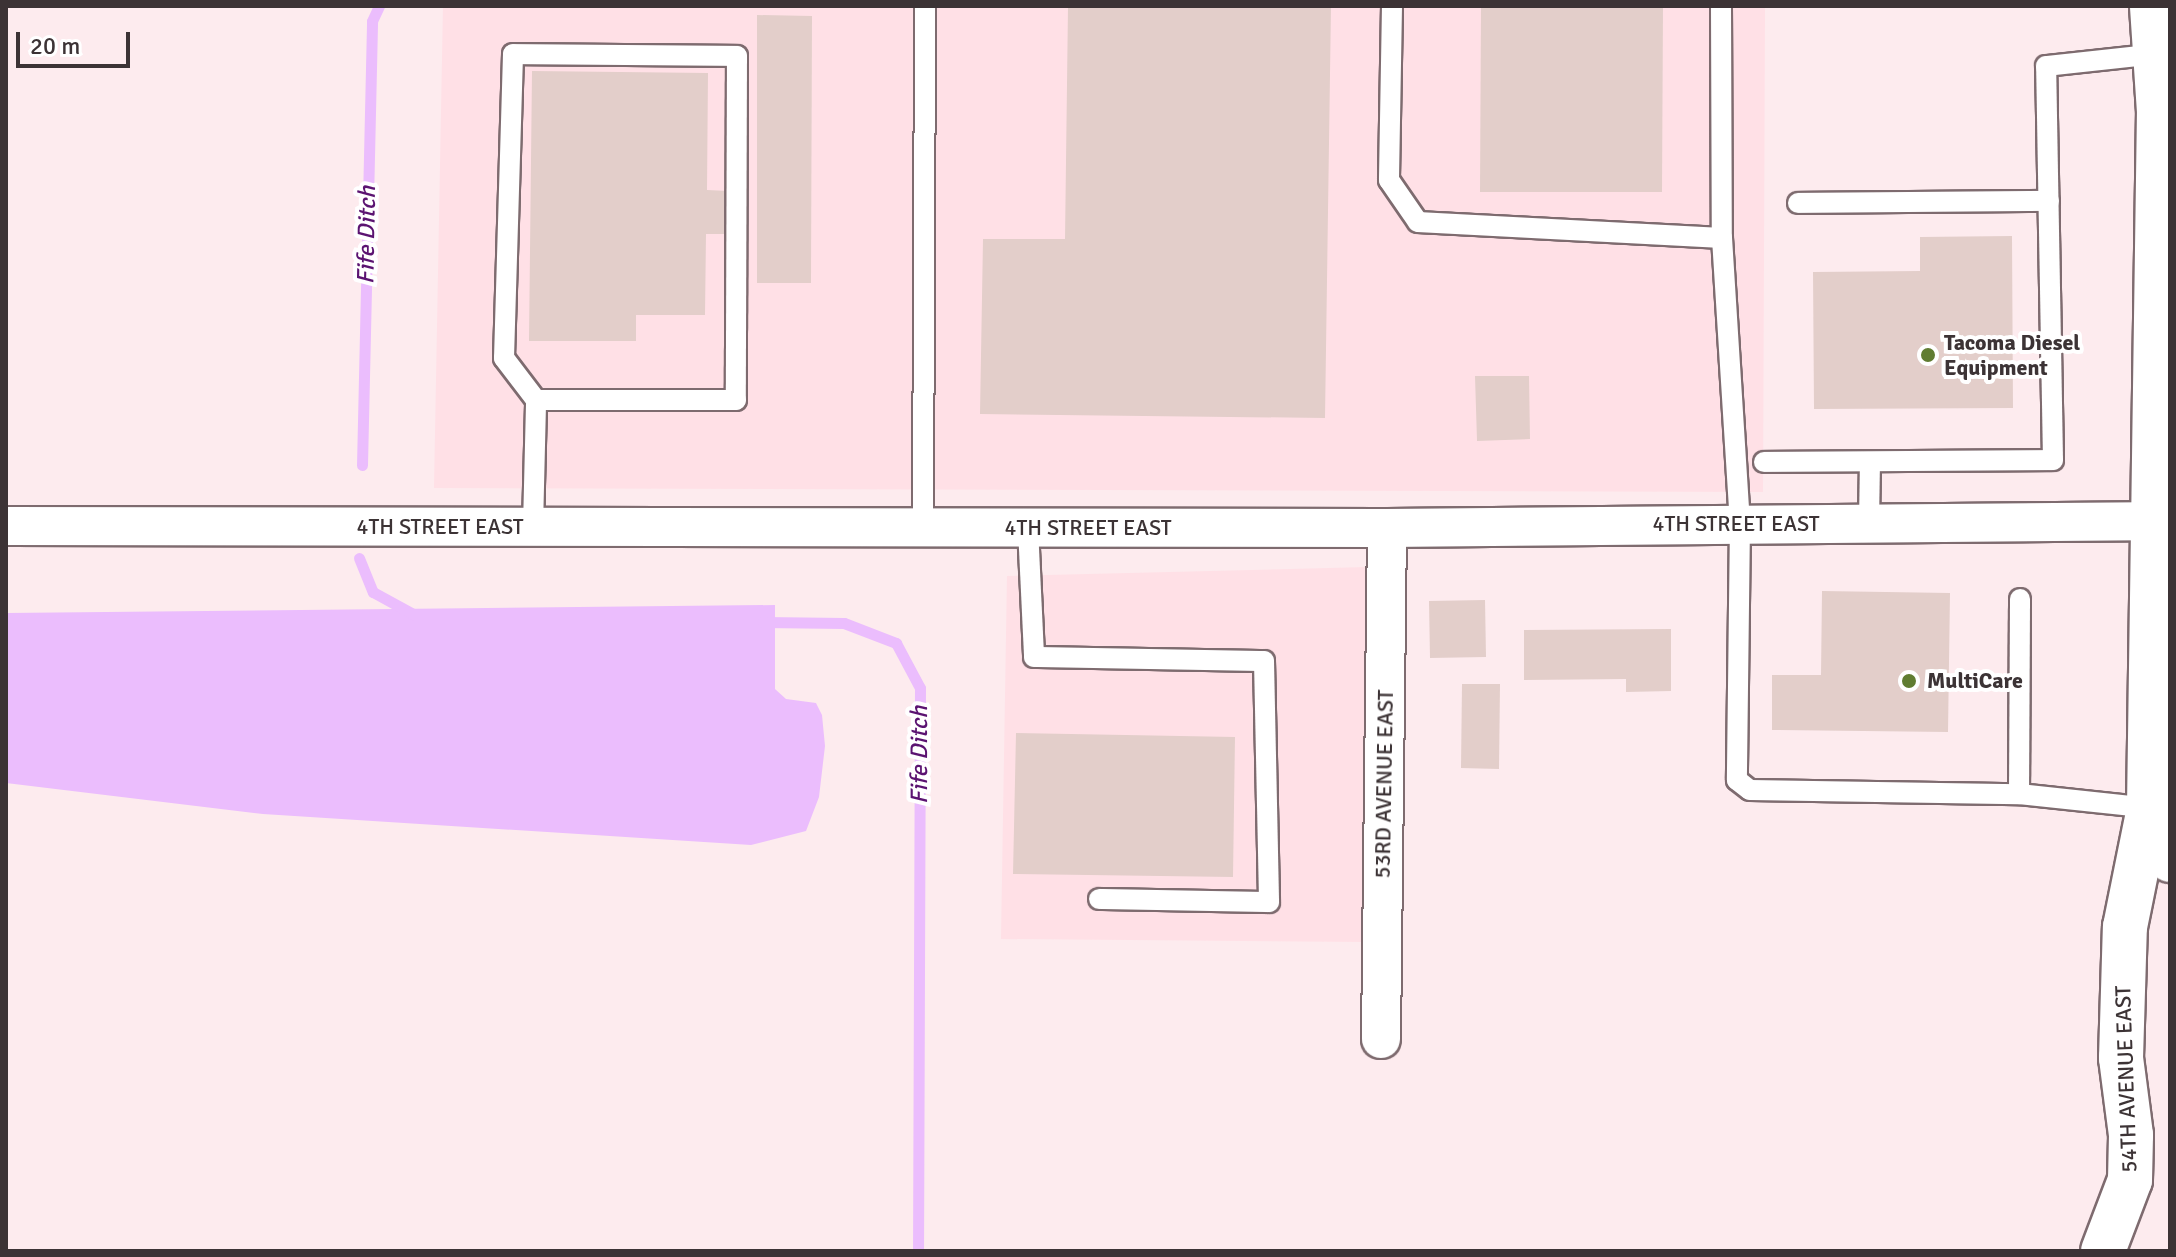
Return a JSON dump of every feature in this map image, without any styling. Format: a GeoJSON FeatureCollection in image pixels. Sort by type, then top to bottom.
{"type":"FeatureCollection","features":[{"type":"Feature","properties":{"kind":"main road","name":"54TH AVENUE EAST"},"geometry":{"type":"LineString","coordinates":[[2103,1251],[2124,1207],[2131,1169],[2121,1058],[2125,927],[2156,792],[2162,521],[2164,169],[2152,6]]}},
{"type":"Feature","properties":{"kind":"main road","name":"54TH AVENUE EAST"},"geometry":{"type":"LineString","coordinates":[[2156,792],[2170,860]]}},
{"type":"Feature","properties":{"kind":"street","name":"4TH STREET EAST"},"geometry":{"type":"LineString","coordinates":[[6,526],[1387,528],[2162,521]]}},
{"type":"Feature","properties":{"kind":"street","name":"53RD AVENUE EAST"},"geometry":{"type":"LineString","coordinates":[[1381,1039],[1387,528]]}},
{"type":"Feature","properties":{"kind":"lane"},"geometry":{"type":"LineString","coordinates":[[923,528],[925,6]]}},
{"type":"Feature","properties":{"kind":"lane"},"geometry":{"type":"LineString","coordinates":[[1392,6],[1389,180],[1418,222],[1722,238]]}},
{"type":"Feature","properties":{"kind":"lane"},"geometry":{"type":"LineString","coordinates":[[1721,6],[1722,238],[1740,523],[1737,780],[1750,790],[2019,794],[2156,792]]}},
{"type":"Feature","properties":{"kind":"lane"},"geometry":{"type":"LineString","coordinates":[[533,527],[536,400],[504,358],[513,54],[737,56],[736,400],[536,400]]}},
{"type":"Feature","properties":{"kind":"lane"},"geometry":{"type":"LineString","coordinates":[[1764,462],[2053,460],[2046,66],[2157,54]]}},
{"type":"Feature","properties":{"kind":"lane"},"geometry":{"type":"LineString","coordinates":[[1798,203],[2049,201]]}},
{"type":"Feature","properties":{"kind":"lane"},"geometry":{"type":"LineString","coordinates":[[1869,523],[1870,462]]}},
{"type":"Feature","properties":{"kind":"lane"},"geometry":{"type":"LineString","coordinates":[[1028,528],[1034,657],[1264,661],[1269,902],[1099,899]]}},
{"type":"Feature","properties":{"kind":"lane"},"geometry":{"type":"LineString","coordinates":[[2019,794],[2020,599]]}},
{"type":"Feature","properties":{"kind":"shaded area"},"geometry":{"type":"Polygon","coordinates":[[[443,6],[1765,6],[1763,492],[434,488],[443,6]]]}},
{"type":"Feature","properties":{"kind":"shaded area"},"geometry":{"type":"Polygon","coordinates":[[[1367,567],[1367,942],[1001,939],[1007,576],[1367,567]]]}},
{"type":"Feature","properties":{"kind":"shaded area"},"geometry":{"type":"Polygon","coordinates":[[[775,605],[775,689],[786,699],[816,703],[822,715],[825,746],[819,797],[806,831],[751,845],[263,814],[6,783],[6,613],[775,605]]]}},
{"type":"Feature","properties":{"kind":"building"},"geometry":{"type":"Polygon","coordinates":[[[1068,6],[1331,6],[1325,418],[980,414],[983,239],[1065,239],[1068,6]]]}},
{"type":"Feature","properties":{"kind":"building"},"geometry":{"type":"Polygon","coordinates":[[[1481,6],[1663,6],[1662,192],[1480,192],[1481,6]]]}},
{"type":"Feature","properties":{"kind":"building"},"geometry":{"type":"Polygon","coordinates":[[[757,15],[812,16],[811,283],[757,283],[757,15]]]}},
{"type":"Feature","properties":{"kind":"building"},"geometry":{"type":"Polygon","coordinates":[[[532,71],[708,73],[707,190],[728,191],[728,234],[706,234],[705,315],[636,315],[636,341],[529,341],[532,71]]]}},
{"type":"Feature","properties":{"kind":"building"},"geometry":{"type":"Polygon","coordinates":[[[2012,236],[2013,408],[1814,409],[1813,272],[1920,271],[1920,237],[2012,236]]]}},
{"type":"Feature","properties":{"kind":"building"},"geometry":{"type":"Polygon","coordinates":[[[1475,376],[1529,376],[1530,439],[1477,441],[1475,376]]]}},
{"type":"Feature","properties":{"kind":"building"},"geometry":{"type":"Polygon","coordinates":[[[1822,591],[1950,593],[1948,732],[1772,730],[1772,675],[1821,675],[1822,591]]]}},
{"type":"Feature","properties":{"kind":"building"},"geometry":{"type":"Polygon","coordinates":[[[1485,600],[1486,657],[1430,658],[1429,601],[1485,600]]]}},
{"type":"Feature","properties":{"kind":"building"},"geometry":{"type":"Polygon","coordinates":[[[1671,629],[1671,691],[1626,692],[1626,679],[1524,680],[1524,630],[1671,629]]]}},
{"type":"Feature","properties":{"kind":"building"},"geometry":{"type":"Polygon","coordinates":[[[1462,684],[1500,684],[1499,769],[1461,768],[1462,684]]]}},
{"type":"Feature","properties":{"kind":"building"},"geometry":{"type":"Polygon","coordinates":[[[1016,733],[1235,737],[1233,877],[1013,874],[1016,733]]]}},
{"type":"Feature","properties":{"kind":"waterway","name":"Fife Ditch"},"geometry":{"type":"LineString","coordinates":[[362,465],[372,21],[379,6]]}},
{"type":"Feature","properties":{"kind":"waterway","name":"Fife Ditch"},"geometry":{"type":"LineString","coordinates":[[359,558],[373,592],[415,615]]}},
{"type":"Feature","properties":{"kind":"waterway","name":"Fife Ditch"},"geometry":{"type":"LineString","coordinates":[[763,622],[844,623],[896,643],[920,688],[918,1251]]}},
{"type":"Feature","properties":{"kind":"place","name":"Tacoma Diesel Equipment"},"geometry":{"type":"Point","coordinates":[1928,355]}},
{"type":"Feature","properties":{"kind":"place","name":"MultiCare"},"geometry":{"type":"Point","coordinates":[1909,681]}}]}
